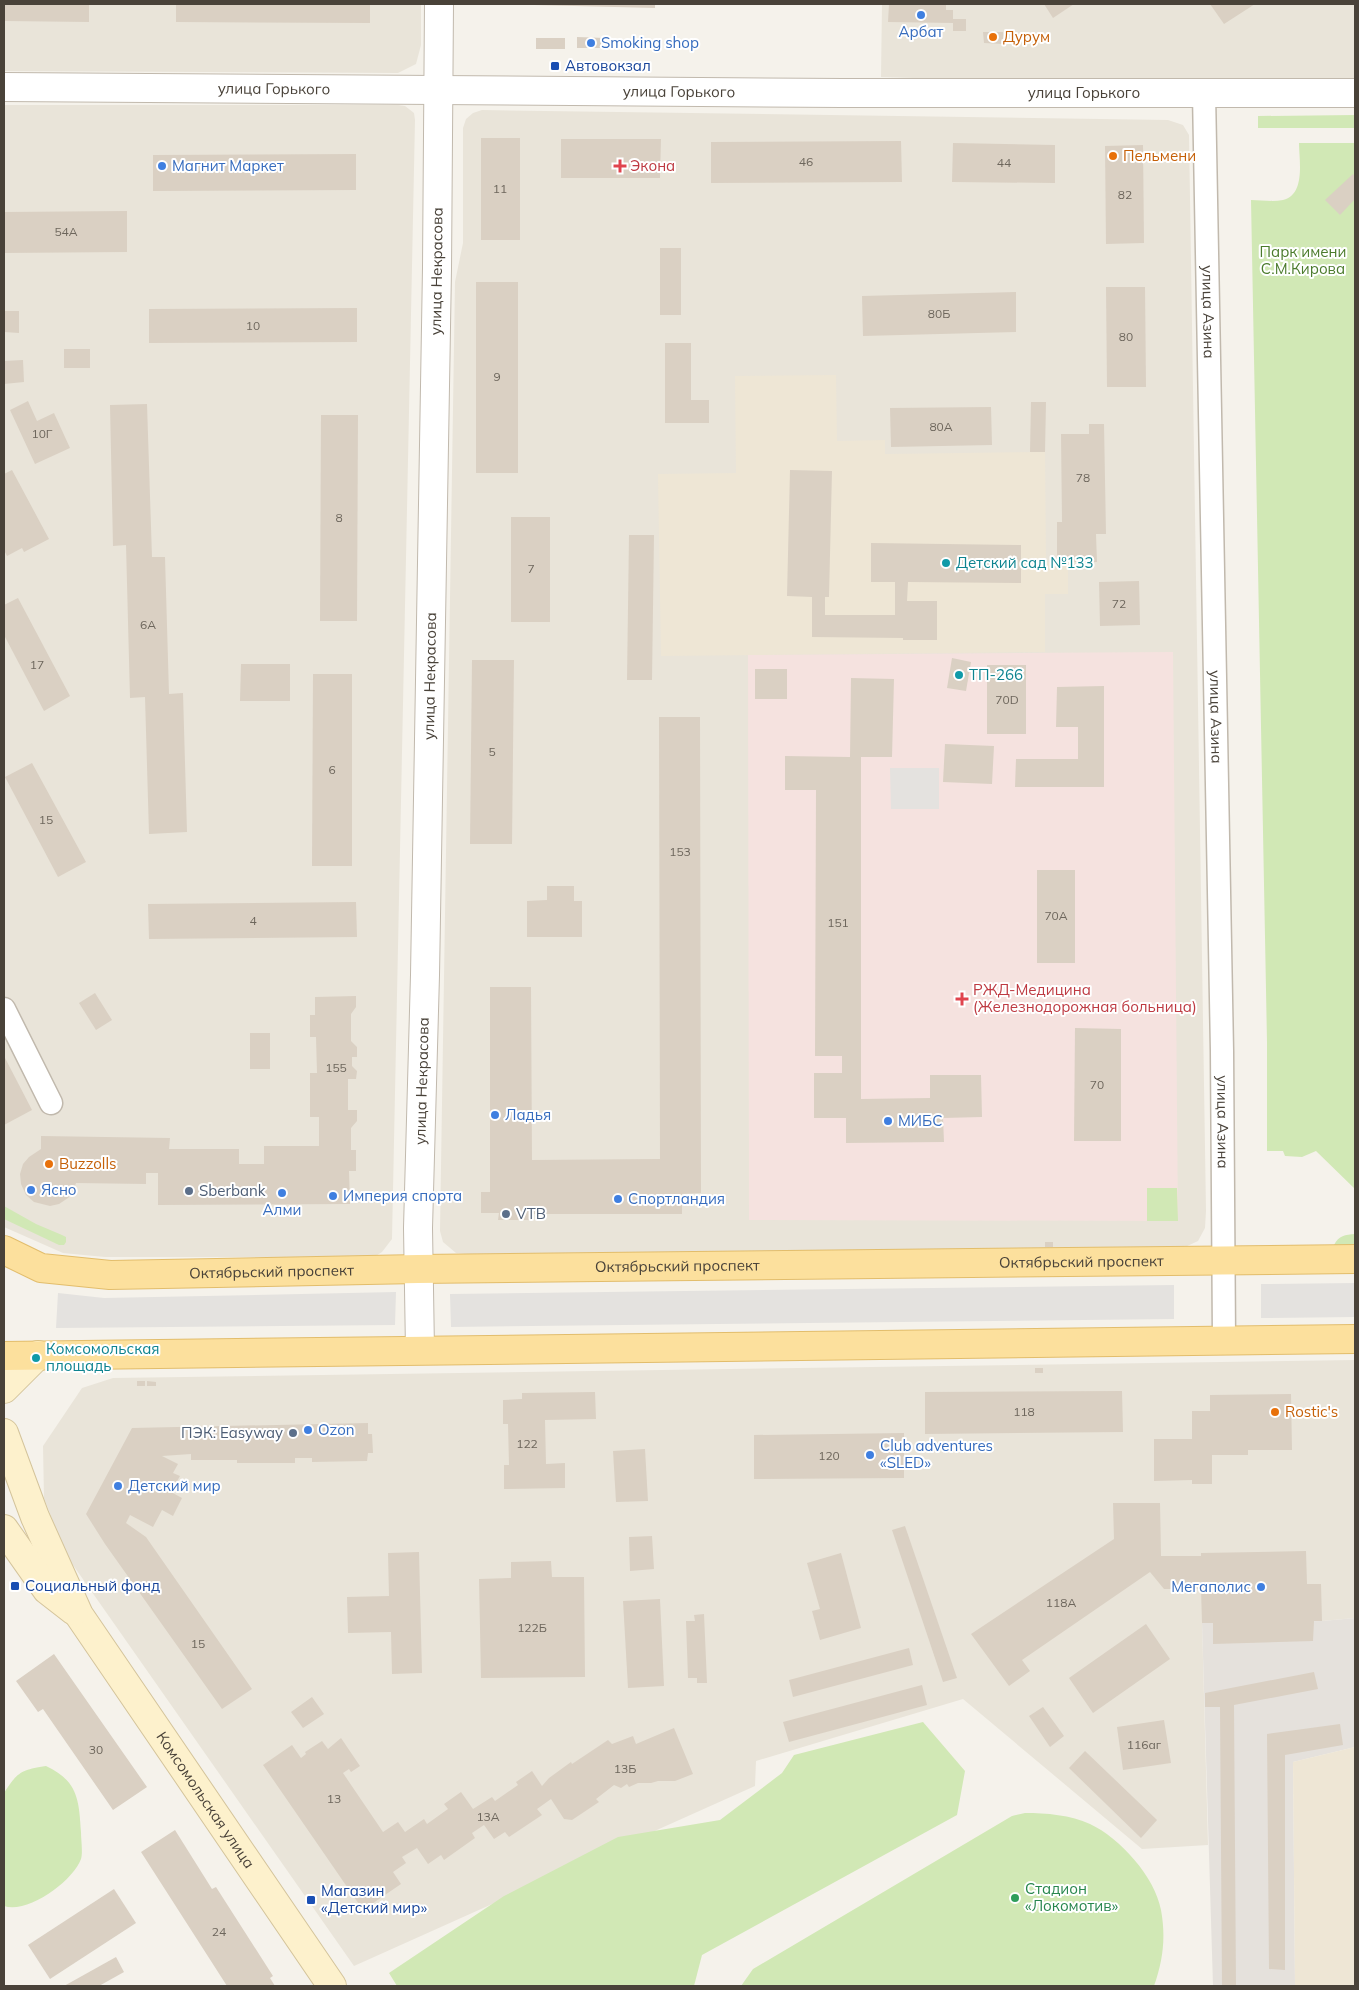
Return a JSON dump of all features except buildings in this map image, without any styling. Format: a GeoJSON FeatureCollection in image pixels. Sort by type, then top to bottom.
{"type":"FeatureCollection","features":[{"type":"Feature","properties":{"kind":"main road","name":"Октябрьский проспект"},"geometry":{"type":"LineString","coordinates":[[4,1250],[41,1268],[110,1275],[418,1268],[1355,1259]]}},
{"type":"Feature","properties":{"kind":"main road"},"geometry":{"type":"LineString","coordinates":[[4,1356],[1224,1339],[1355,1339]]}},
{"type":"Feature","properties":{"kind":"main road"},"geometry":{"type":"LineString","coordinates":[[4,1389],[38,1355]]}},
{"type":"Feature","properties":{"kind":"main road","name":"Комсомольская улица"},"geometry":{"type":"LineString","coordinates":[[4,1433],[35,1517],[79,1615],[332,1986]]}},
{"type":"Feature","properties":{"kind":"main road","name":"Комсомольская улица"},"geometry":{"type":"LineString","coordinates":[[4,1529],[47,1590],[79,1615]]}},
{"type":"Feature","properties":{"kind":"street","name":"улица Некрасова"},"geometry":{"type":"LineString","coordinates":[[420,1350],[418,1268],[425,975],[439,4]]}},
{"type":"Feature","properties":{"kind":"street","name":"улица Горького"},"geometry":{"type":"LineString","coordinates":[[4,87],[843,93],[1355,93]]}},
{"type":"Feature","properties":{"kind":"street","name":"улица Азина"},"geometry":{"type":"LineString","coordinates":[[1204,93],[1222,1032],[1224,1339]]}},
{"type":"Feature","properties":{"kind":"street"},"geometry":{"type":"LineString","coordinates":[[4,1009],[51,1102]]}},
{"type":"Feature","properties":{"kind":"shaded area"},"geometry":{"type":"Polygon","coordinates":[[[4,4],[421,4],[421,45],[416,64],[398,73],[4,71],[4,4]]]}},
{"type":"Feature","properties":{"kind":"shaded area"},"geometry":{"type":"Polygon","coordinates":[[[882,4],[1355,4],[1355,81],[1040,82],[881,77],[882,4]]]}},
{"type":"Feature","properties":{"kind":"shaded area"},"geometry":{"type":"Polygon","coordinates":[[[4,105],[398,105],[405,106],[414,113],[392,1239],[382,1252],[374,1257],[105,1257],[63,1253],[4,1227],[4,105]]]}},
{"type":"Feature","properties":{"kind":"shaded area"},"geometry":{"type":"Polygon","coordinates":[[[482,110],[1168,120],[1183,125],[1189,135],[1206,1211],[1205,1228],[1198,1241],[1183,1248],[467,1254],[456,1253],[443,1242],[440,1231],[455,282],[463,243],[463,128],[466,119],[473,113],[482,110]]]}},
{"type":"Feature","properties":{"kind":"shaded area"},"geometry":{"type":"Polygon","coordinates":[[[836,375],[837,441],[885,440],[885,454],[1045,452],[1046,562],[1068,562],[1068,594],[1045,594],[1045,652],[661,656],[658,474],[736,473],[735,376],[836,375]]]}},
{"type":"Feature","properties":{"kind":"shaded area","name":"РЖД-Медицина (Железнодорожная больница)"},"geometry":{"type":"Polygon","coordinates":[[[1173,652],[1178,1221],[749,1220],[748,655],[1173,652]]]}},
{"type":"Feature","properties":{"kind":"shaded area"},"geometry":{"type":"Polygon","coordinates":[[[890,768],[939,768],[939,809],[891,809],[890,768]]]}},
{"type":"Feature","properties":{"kind":"shaded area"},"geometry":{"type":"Polygon","coordinates":[[[1355,1283],[1355,1317],[1261,1318],[1261,1284],[1355,1283]]]}},
{"type":"Feature","properties":{"kind":"shaded area"},"geometry":{"type":"Polygon","coordinates":[[[1174,1285],[1174,1319],[451,1327],[450,1294],[1174,1285]]]}},
{"type":"Feature","properties":{"kind":"shaded area"},"geometry":{"type":"Polygon","coordinates":[[[396,1292],[395,1325],[56,1328],[58,1293],[104,1298],[396,1292]]]}},
{"type":"Feature","properties":{"kind":"shaded area"},"geometry":{"type":"Polygon","coordinates":[[[1355,1360],[1355,1618],[1322,1621],[1202,1623],[1208,1845],[1142,1849],[963,1699],[756,1761],[755,1786],[354,1966],[66,1555],[44,1498],[43,1446],[82,1388],[113,1378],[1355,1360]]]}},
{"type":"Feature","properties":{"kind":"shaded area"},"geometry":{"type":"Polygon","coordinates":[[[1355,1618],[1355,1747],[1293,1762],[1295,1986],[1213,1986],[1202,1623],[1322,1621],[1355,1618]]]}},
{"type":"Feature","properties":{"kind":"shaded area"},"geometry":{"type":"Polygon","coordinates":[[[1355,1747],[1355,1986],[1295,1986],[1293,1762],[1355,1747]]]}},
{"type":"Feature","properties":{"kind":"green space"},"geometry":{"type":"Polygon","coordinates":[[[1355,115],[1355,128],[1258,128],[1258,116],[1355,115]]]}},
{"type":"Feature","properties":{"kind":"green space","name":"Парк имени С.М.Кирова"},"geometry":{"type":"Polygon","coordinates":[[[1299,143],[1355,143],[1355,1189],[1316,1151],[1302,1157],[1285,1156],[1283,1151],[1267,1151],[1267,1042],[1251,200],[1271,201],[1290,197],[1295,191],[1300,176],[1299,143]]]}},
{"type":"Feature","properties":{"kind":"green space"},"geometry":{"type":"Polygon","coordinates":[[[1147,1188],[1177,1188],[1178,1221],[1147,1221],[1147,1188]]]}},
{"type":"Feature","properties":{"kind":"green space"},"geometry":{"type":"Polygon","coordinates":[[[4,1206],[36,1224],[66,1237],[66,1242],[64,1245],[59,1245],[4,1219],[4,1206]]]}},
{"type":"Feature","properties":{"kind":"green space"},"geometry":{"type":"Polygon","coordinates":[[[1355,1234],[1355,1251],[1334,1245],[1340,1237],[1355,1234]]]}},
{"type":"Feature","properties":{"kind":"green space"},"geometry":{"type":"Polygon","coordinates":[[[923,1722],[965,1771],[957,1815],[702,1955],[694,1986],[397,1986],[389,1973],[504,1896],[618,1837],[720,1820],[782,1773],[794,1755],[923,1722]]]}},
{"type":"Feature","properties":{"kind":"green space"},"geometry":{"type":"Polygon","coordinates":[[[46,1766],[65,1778],[75,1793],[80,1821],[81,1859],[69,1877],[48,1894],[25,1905],[4,1906],[4,1793],[13,1780],[21,1773],[26,1770],[46,1766]]]}},
{"type":"Feature","properties":{"kind":"green space","name":"Cтадион «Локомотив»"},"geometry":{"type":"Polygon","coordinates":[[[1025,1813],[1058,1815],[1075,1818],[1090,1824],[1113,1839],[1144,1872],[1157,1897],[1163,1920],[1163,1949],[1154,1986],[741,1986],[753,1969],[1012,1816],[1025,1813]]]}},
{"type":"Feature","properties":{"kind":"place","name":"Арбат"},"geometry":{"type":"Point","coordinates":[921,15]}},
{"type":"Feature","properties":{"kind":"place","name":"Дурум"},"geometry":{"type":"Point","coordinates":[993,37]}},
{"type":"Feature","properties":{"kind":"place","name":"Smoking shop"},"geometry":{"type":"Point","coordinates":[591,43]}},
{"type":"Feature","properties":{"kind":"place","name":"Автовокзал"},"geometry":{"type":"Point","coordinates":[555,66]}},
{"type":"Feature","properties":{"kind":"place","name":"Пельмени"},"geometry":{"type":"Point","coordinates":[1113,156]}},
{"type":"Feature","properties":{"kind":"place","name":"Магнит Маркет"},"geometry":{"type":"Point","coordinates":[162,166]}},
{"type":"Feature","properties":{"kind":"place","name":"Экона"},"geometry":{"type":"Point","coordinates":[620,166]}},
{"type":"Feature","properties":{"kind":"place","name":"Детский сад №133"},"geometry":{"type":"Point","coordinates":[946,563]}},
{"type":"Feature","properties":{"kind":"place","name":"ТП-266"},"geometry":{"type":"Point","coordinates":[959,675]}},
{"type":"Feature","properties":{"kind":"place","name":"РЖД-Медицина (Железнодорожная больница)"},"geometry":{"type":"Point","coordinates":[962,999]}},
{"type":"Feature","properties":{"kind":"place","name":"Ладья"},"geometry":{"type":"Point","coordinates":[495,1115]}},
{"type":"Feature","properties":{"kind":"place","name":"МИБС"},"geometry":{"type":"Point","coordinates":[888,1121]}},
{"type":"Feature","properties":{"kind":"place","name":"Buzzolls"},"geometry":{"type":"Point","coordinates":[49,1164]}},
{"type":"Feature","properties":{"kind":"place","name":"Ясно"},"geometry":{"type":"Point","coordinates":[31,1190]}},
{"type":"Feature","properties":{"kind":"place","name":"Sberbank"},"geometry":{"type":"Point","coordinates":[189,1191]}},
{"type":"Feature","properties":{"kind":"place","name":"Алми"},"geometry":{"type":"Point","coordinates":[282,1193]}},
{"type":"Feature","properties":{"kind":"place","name":"Империя спорта"},"geometry":{"type":"Point","coordinates":[333,1196]}},
{"type":"Feature","properties":{"kind":"place","name":"Спортландия"},"geometry":{"type":"Point","coordinates":[618,1199]}},
{"type":"Feature","properties":{"kind":"place","name":"VTB"},"geometry":{"type":"Point","coordinates":[506,1214]}},
{"type":"Feature","properties":{"kind":"place","name":"Комсомольская площадь"},"geometry":{"type":"Point","coordinates":[36,1358]}},
{"type":"Feature","properties":{"kind":"place","name":"Rostiс's"},"geometry":{"type":"Point","coordinates":[1275,1412]}},
{"type":"Feature","properties":{"kind":"place","name":"Ozon"},"geometry":{"type":"Point","coordinates":[308,1430]}},
{"type":"Feature","properties":{"kind":"place","name":"ПЭК: Easyway"},"geometry":{"type":"Point","coordinates":[293,1433]}},
{"type":"Feature","properties":{"kind":"place","name":"Club adventures «SLED»"},"geometry":{"type":"Point","coordinates":[870,1455]}},
{"type":"Feature","properties":{"kind":"place","name":"Детский мир"},"geometry":{"type":"Point","coordinates":[118,1486]}},
{"type":"Feature","properties":{"kind":"place","name":"Социальный фонд"},"geometry":{"type":"Point","coordinates":[15,1586]}},
{"type":"Feature","properties":{"kind":"place","name":"Мегаполис"},"geometry":{"type":"Point","coordinates":[1261,1587]}},
{"type":"Feature","properties":{"kind":"place","name":"Cтадион «Локомотив»"},"geometry":{"type":"Point","coordinates":[1015,1898]}},
{"type":"Feature","properties":{"kind":"place","name":"Магазин «Детский мир»"},"geometry":{"type":"Point","coordinates":[311,1900]}}]}
